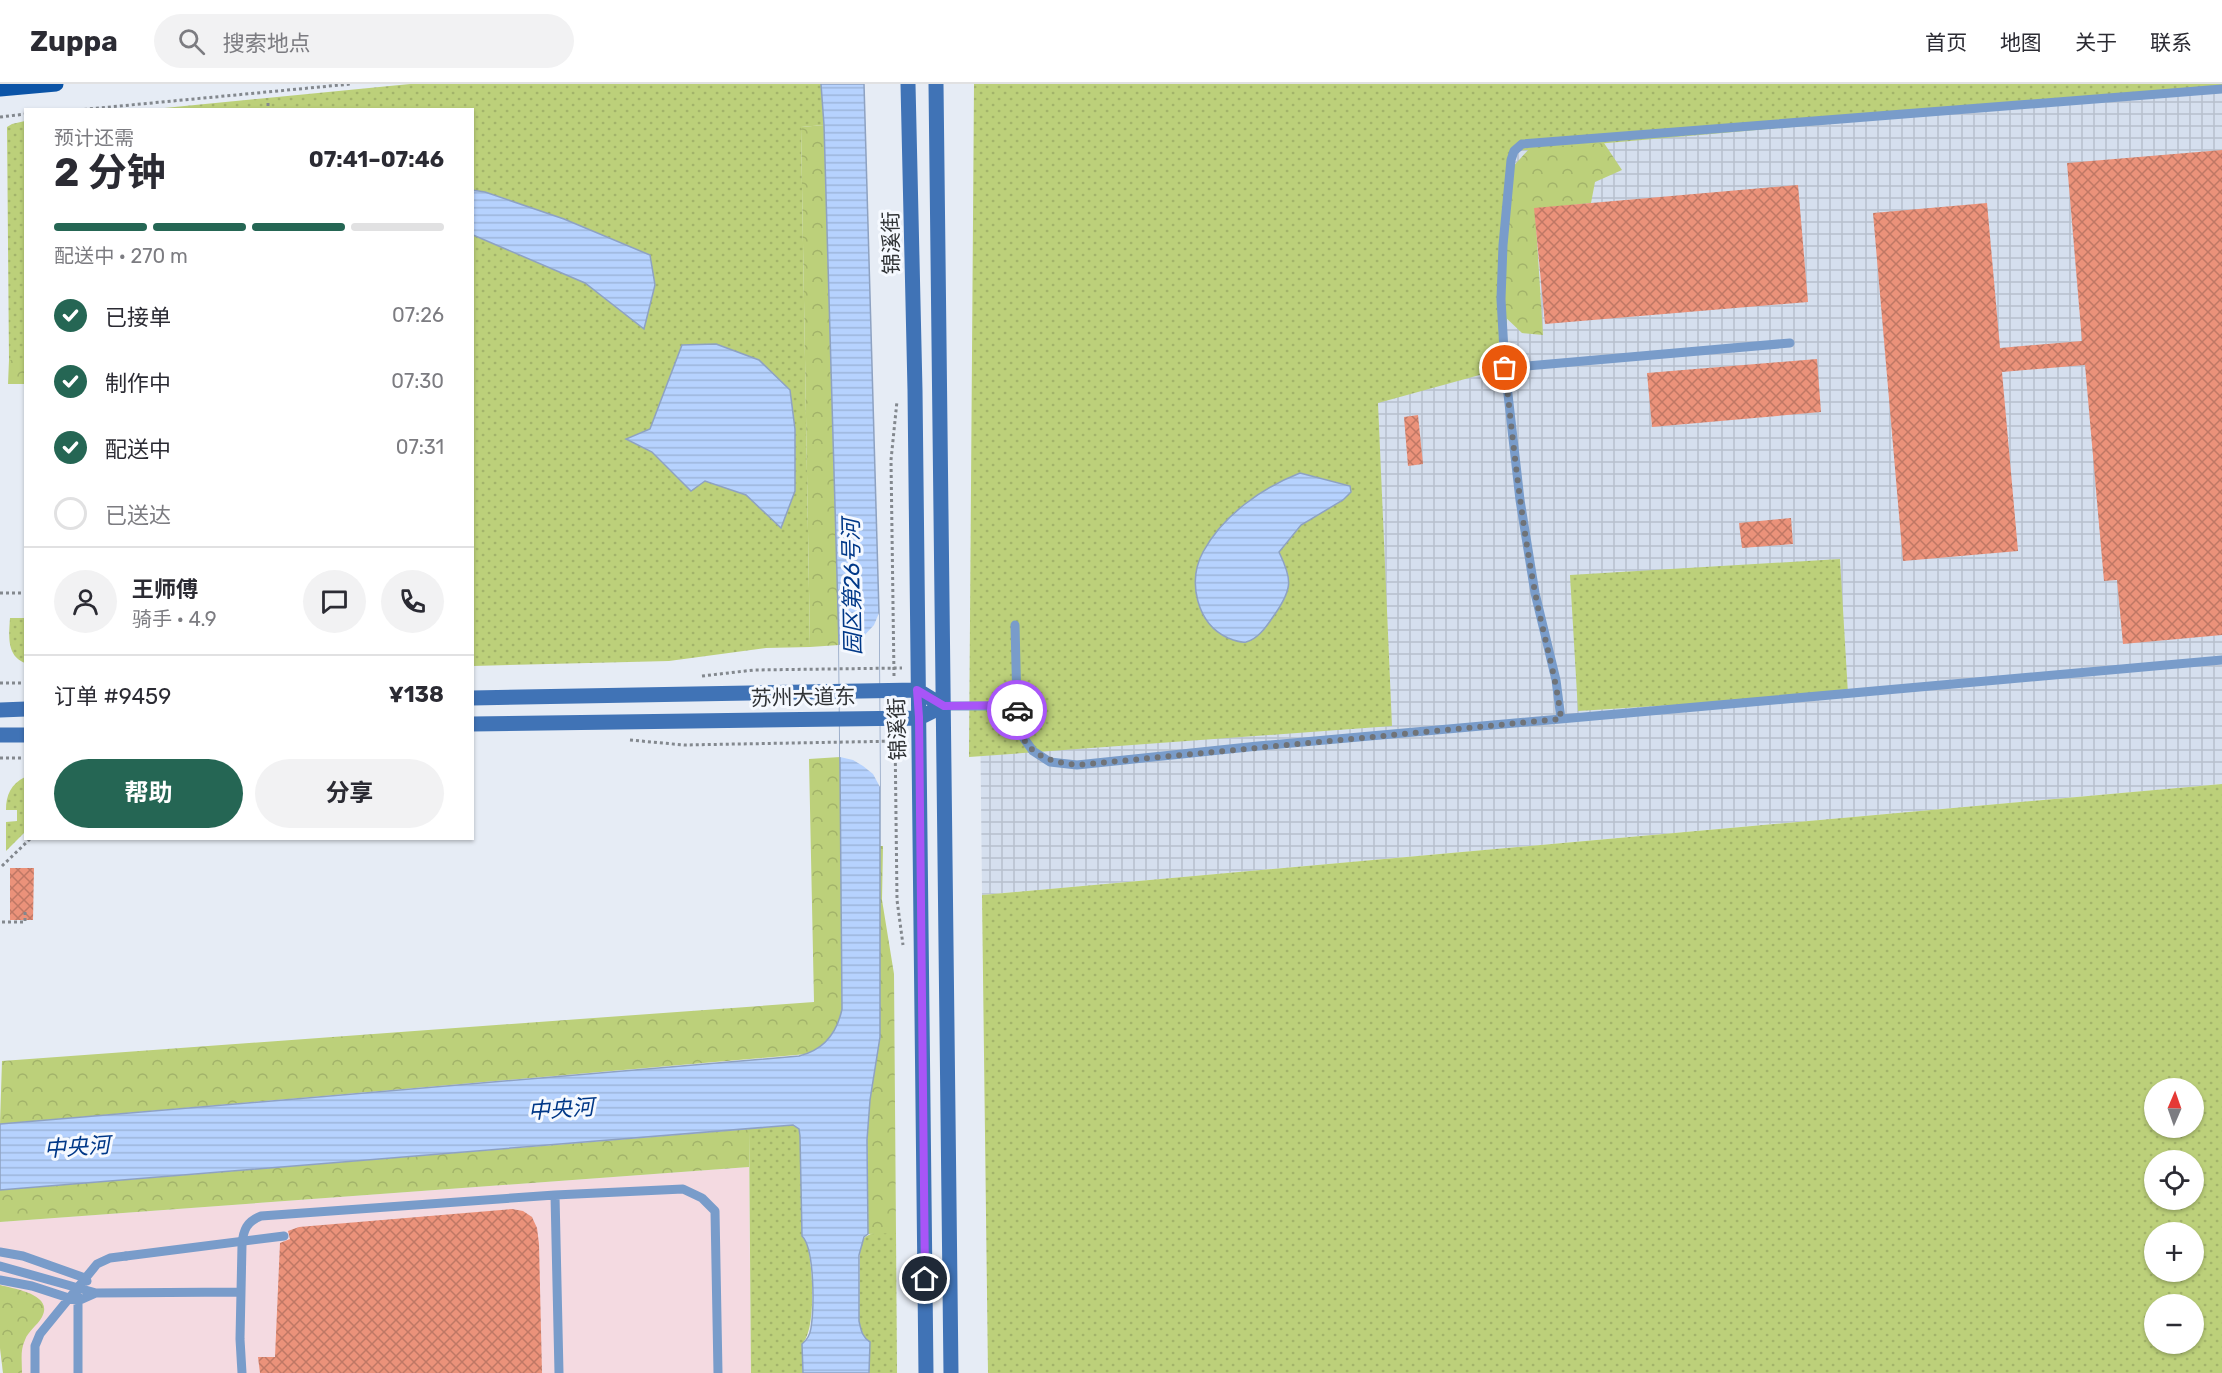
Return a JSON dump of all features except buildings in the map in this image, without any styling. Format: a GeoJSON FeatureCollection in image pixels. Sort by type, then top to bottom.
{"type":"FeatureCollection","features":[{"type":"Feature","properties":{"kind":"main road"},"geometry":{"type":"LineString","coordinates":[[0,89],[56,84]]}},
{"type":"Feature","properties":{"kind":"main road","name":"锦溪街"},"geometry":{"type":"LineString","coordinates":[[908,84],[915,390],[926,1373]]}},
{"type":"Feature","properties":{"kind":"main road"},"geometry":{"type":"LineString","coordinates":[[936,84],[951,1373]]}},
{"type":"Feature","properties":{"kind":"main road"},"geometry":{"type":"LineString","coordinates":[[917,690],[944,706]]}},
{"type":"Feature","properties":{"kind":"main road","name":"苏州大道东"},"geometry":{"type":"LineString","coordinates":[[474,698],[917,690]]}},
{"type":"Feature","properties":{"kind":"main road","name":"苏州大道东"},"geometry":{"type":"LineString","coordinates":[[474,724],[919,717],[944,706]]}},
{"type":"Feature","properties":{"kind":"main road"},"geometry":{"type":"LineString","coordinates":[[0,710],[24,709]]}},
{"type":"Feature","properties":{"kind":"main road"},"geometry":{"type":"LineString","coordinates":[[0,735],[24,735]]}},
{"type":"Feature","properties":{"kind":"lane"},"geometry":{"type":"LineString","coordinates":[[1561,719],[1556,680],[1535,593],[1520,500],[1505,368],[1501,299],[1503,245],[1511,160],[1514,151],[1522,144],[2222,88]]}},
{"type":"Feature","properties":{"kind":"lane"},"geometry":{"type":"LineString","coordinates":[[1505,368],[1790,343]]}},
{"type":"Feature","properties":{"kind":"lane"},"geometry":{"type":"LineString","coordinates":[[1015,625],[1020,733],[1034,751],[1050,762],[1077,765],[2222,660]]}},
{"type":"Feature","properties":{"kind":"lane"},"geometry":{"type":"LineString","coordinates":[[944,706],[1017,705]]}},
{"type":"Feature","properties":{"kind":"lane"},"geometry":{"type":"LineString","coordinates":[[242,1373],[243,1233],[252,1219],[261,1216],[555,1195],[683,1189],[702,1198],[715,1211],[718,1373]]}},
{"type":"Feature","properties":{"kind":"lane"},"geometry":{"type":"LineString","coordinates":[[555,1195],[559,1373]]}},
{"type":"Feature","properties":{"kind":"lane"},"geometry":{"type":"LineString","coordinates":[[35,1373],[35,1346],[40,1334],[73,1299],[97,1264],[110,1258],[284,1236]]}},
{"type":"Feature","properties":{"kind":"lane"},"geometry":{"type":"LineString","coordinates":[[0,1252],[23,1257],[86,1278],[96,1293]]}},
{"type":"Feature","properties":{"kind":"lane"},"geometry":{"type":"LineString","coordinates":[[0,1266],[96,1293],[241,1292]]}},
{"type":"Feature","properties":{"kind":"lane"},"geometry":{"type":"LineString","coordinates":[[0,1280],[32,1286],[73,1299],[96,1293]]}},
{"type":"Feature","properties":{"kind":"lane"},"geometry":{"type":"LineString","coordinates":[[73,1299],[78,1373]]}},
{"type":"Feature","properties":{"kind":"path"},"geometry":{"type":"LineString","coordinates":[[99,108],[351,84]]}},
{"type":"Feature","properties":{"kind":"path"},"geometry":{"type":"LineString","coordinates":[[268,103],[268,108]]}},
{"type":"Feature","properties":{"kind":"path"},"geometry":{"type":"LineString","coordinates":[[0,117],[24,114]]}},
{"type":"Feature","properties":{"kind":"path"},"geometry":{"type":"LineString","coordinates":[[0,593],[24,593]]}},
{"type":"Feature","properties":{"kind":"path"},"geometry":{"type":"LineString","coordinates":[[839,668],[879,668]]}},
{"type":"Feature","properties":{"kind":"path"},"geometry":{"type":"LineString","coordinates":[[0,683],[24,683]]}},
{"type":"Feature","properties":{"kind":"path"},"geometry":{"type":"LineString","coordinates":[[625,739],[684,745],[880,741]]}},
{"type":"Feature","properties":{"kind":"path"},"geometry":{"type":"LineString","coordinates":[[0,758],[24,758]]}},
{"type":"Feature","properties":{"kind":"path"},"geometry":{"type":"LineString","coordinates":[[3,866],[30,840]]}},
{"type":"Feature","properties":{"kind":"path"},"geometry":{"type":"LineString","coordinates":[[2,922],[25,922],[25,911]]}},
{"type":"Feature","properties":{"kind":"shaded area"},"geometry":{"type":"Polygon","coordinates":[[[1242,84],[2222,84],[2222,784],[982,895],[974,109],[1242,84]]]}},
{"type":"Feature","properties":{"kind":"shaded area"},"geometry":{"type":"Polygon","coordinates":[[[749,1167],[751,1373],[3,1373],[0,1348],[0,1222],[749,1167]]]}},
{"type":"Feature","properties":{"kind":"green space"},"geometry":{"type":"Polygon","coordinates":[[[410,84],[821,84],[824,125],[801,127],[810,647],[766,648],[669,661],[474,666],[474,108],[164,108],[410,84]]]}},
{"type":"Feature","properties":{"kind":"green space"},"geometry":{"type":"Polygon","coordinates":[[[974,84],[2222,84],[2222,90],[1514,151],[1505,368],[1378,403],[1392,726],[969,757],[974,84]]]}},
{"type":"Feature","properties":{"kind":"green space"},"geometry":{"type":"Polygon","coordinates":[[[24,121],[24,360],[9,360],[7,127],[24,121]]]}},
{"type":"Feature","properties":{"kind":"green space"},"geometry":{"type":"Polygon","coordinates":[[[824,125],[839,645],[810,647],[801,127],[824,125]]]}},
{"type":"Feature","properties":{"kind":"green space"},"geometry":{"type":"Polygon","coordinates":[[[1604,143],[1622,170],[1595,182],[1591,203],[1535,209],[1543,335],[1522,333],[1502,314],[1510,170],[1529,149],[1604,143]]]}},
{"type":"Feature","properties":{"kind":"green space"},"geometry":{"type":"Polygon","coordinates":[[[9,360],[24,360],[24,384],[8,384],[9,360]]]}},
{"type":"Feature","properties":{"kind":"green space"},"geometry":{"type":"Polygon","coordinates":[[[1840,559],[1848,694],[1578,711],[1570,575],[1840,559]]]}},
{"type":"Feature","properties":{"kind":"green space"},"geometry":{"type":"Polygon","coordinates":[[[10,618],[24,618],[24,662],[14,655],[9,638],[10,618]]]}},
{"type":"Feature","properties":{"kind":"green space"},"geometry":{"type":"Polygon","coordinates":[[[840,757],[842,1009],[831,1036],[821,1046],[807,1054],[0,1124],[2,1061],[814,1002],[809,759],[840,757]]]}},
{"type":"Feature","properties":{"kind":"green space"},"geometry":{"type":"Polygon","coordinates":[[[24,778],[24,833],[6,851],[6,822],[17,821],[17,810],[6,810],[7,800],[10,790],[24,778]]]}},
{"type":"Feature","properties":{"kind":"green space"},"geometry":{"type":"Polygon","coordinates":[[[2222,784],[2222,1373],[988,1373],[982,895],[2222,784]]]}},
{"type":"Feature","properties":{"kind":"green space"},"geometry":{"type":"Polygon","coordinates":[[[879,846],[883,846],[882,900],[894,974],[896,1233],[868,1234],[867,1140],[879,846]]]}},
{"type":"Feature","properties":{"kind":"green space"},"geometry":{"type":"Polygon","coordinates":[[[793,1125],[799,1129],[800,1136],[806,1240],[812,1278],[810,1325],[802,1344],[803,1373],[751,1373],[749,1129],[793,1125]]]}},
{"type":"Feature","properties":{"kind":"green space"},"geometry":{"type":"Polygon","coordinates":[[[749,1129],[749,1167],[0,1222],[0,1190],[749,1129]]]}},
{"type":"Feature","properties":{"kind":"green space"},"geometry":{"type":"Polygon","coordinates":[[[896,1233],[897,1373],[869,1373],[870,1342],[864,1336],[859,1321],[860,1245],[866,1236],[871,1234],[896,1233]]]}},
{"type":"Feature","properties":{"kind":"green space"},"geometry":{"type":"Polygon","coordinates":[[[0,1285],[31,1294],[38,1298],[44,1309],[42,1317],[23,1344],[22,1373],[3,1373],[0,1348],[0,1285]]]}},
{"type":"Feature","properties":{"kind":"water"},"geometry":{"type":"Polygon","coordinates":[[[821,84],[864,84],[879,613],[880,787],[880,1037],[870,1100],[867,1140],[868,1234],[864,1237],[859,1255],[859,1321],[864,1336],[870,1342],[869,1373],[803,1373],[802,1344],[811,1328],[812,1279],[809,1253],[802,1236],[800,1136],[799,1129],[793,1125],[0,1190],[0,1124],[799,1056],[816,1050],[833,1033],[842,1009],[839,645],[821,84]]]}},
{"type":"Feature","properties":{"kind":"water"},"geometry":{"type":"Polygon","coordinates":[[[474,190],[564,219],[650,255],[655,285],[644,329],[585,283],[474,235],[474,190]]]}},
{"type":"Feature","properties":{"kind":"water"},"geometry":{"type":"Polygon","coordinates":[[[716,344],[759,360],[790,390],[795,429],[795,491],[781,528],[746,495],[705,481],[691,491],[652,452],[626,439],[650,429],[682,345],[716,344]]]}},
{"type":"Feature","properties":{"kind":"water"},"geometry":{"type":"Polygon","coordinates":[[[1300,473],[1350,486],[1351,492],[1343,500],[1301,525],[1279,552],[1288,577],[1288,590],[1281,605],[1263,631],[1246,642],[1228,638],[1217,632],[1209,623],[1198,601],[1196,576],[1203,552],[1221,526],[1245,504],[1272,486],[1300,473]]]}},
{"type":"Feature","properties":{"kind":"pier"},"geometry":{"type":"Polygon","coordinates":[[[879,613],[880,787],[873,774],[863,766],[853,760],[840,757],[839,645],[860,640],[874,625],[879,613]]]}},
{"type":"Feature","properties":{"kind":"way so far"},"geometry":{"type":"LineString","coordinates":[[1017,710],[1020,733],[1034,751],[1050,762],[1077,765],[1561,719],[1556,680],[1535,593],[1520,500],[1505,368]]}},
{"type":"Feature","properties":{"kind":"route"},"geometry":{"type":"LineString","coordinates":[[925,1279],[917,690],[944,706],[1017,705],[1017,710]]}},
{"type":"Feature","properties":{"kind":"water label","name":"园区第26号河"},"geometry":{"type":"Point","coordinates":[852,587]}},
{"type":"Feature","properties":{"kind":"water label","name":"中央河"},"geometry":{"type":"Point","coordinates":[561,1109]}},
{"type":"Feature","properties":{"kind":"water label","name":"中央河"},"geometry":{"type":"Point","coordinates":[77,1147]}}]}
